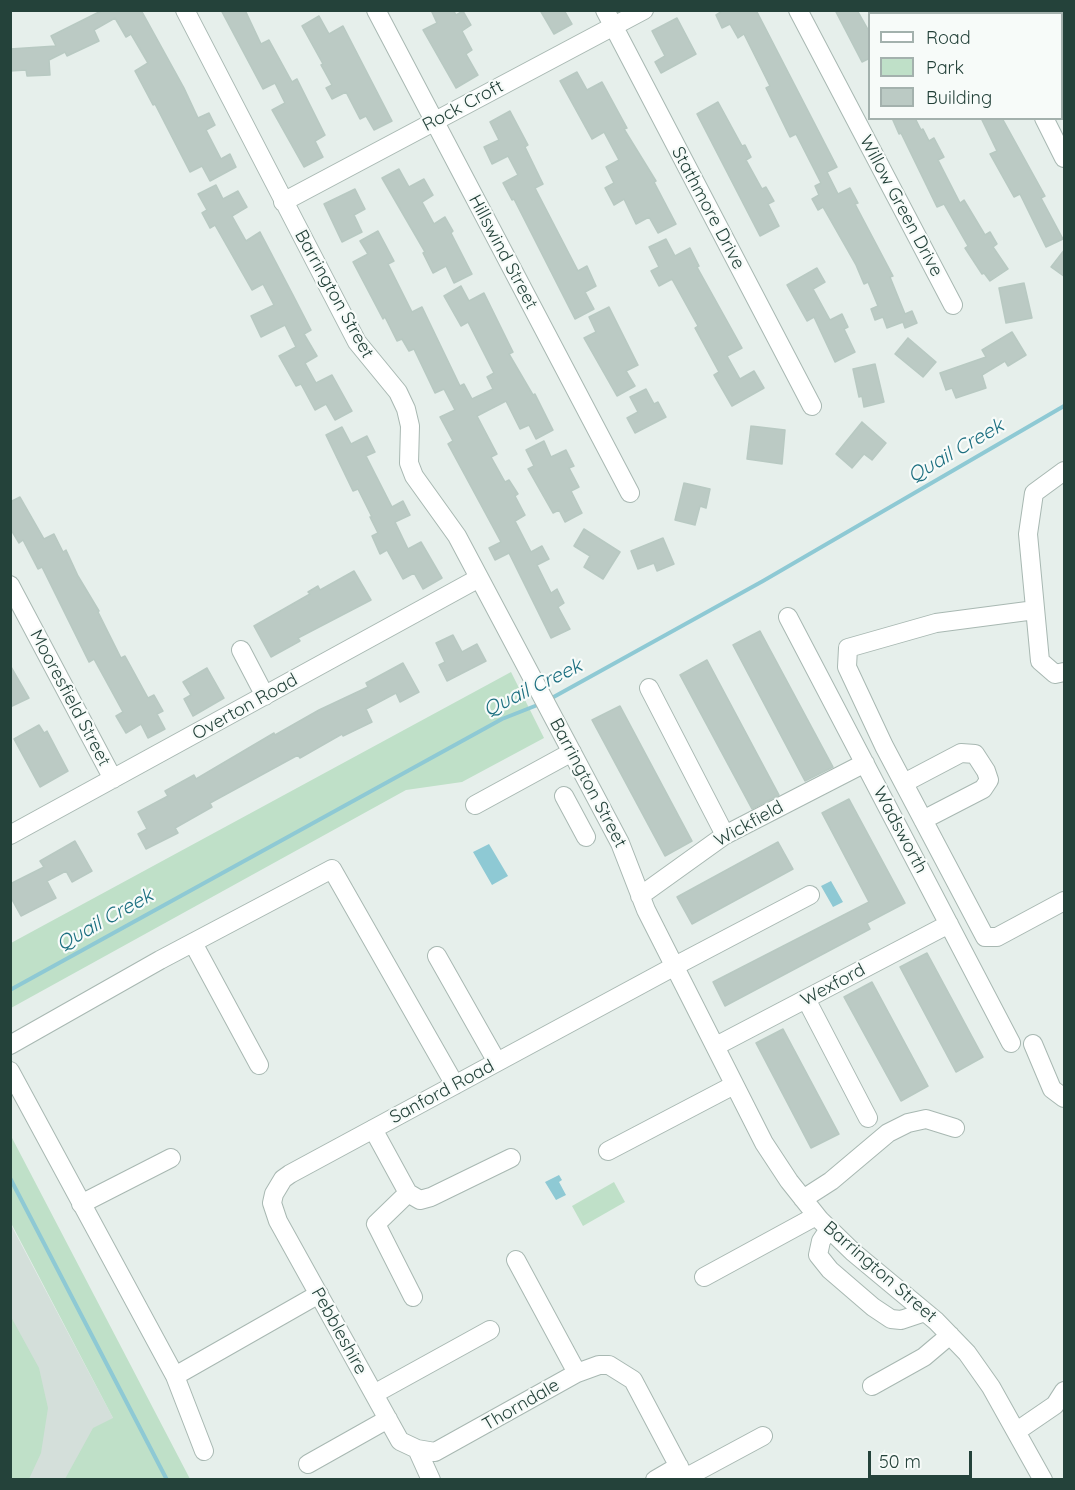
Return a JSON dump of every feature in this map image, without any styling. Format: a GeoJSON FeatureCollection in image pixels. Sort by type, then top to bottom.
{"type":"FeatureCollection","features":[{"type":"Feature","properties":{"kind":"street","name":"Barrington Street"},"geometry":{"type":"LineString","coordinates":[[185,10],[357,342],[398,393],[406,409],[410,426],[409,463],[414,476],[457,536],[599,803],[623,849],[640,896],[764,1143],[816,1216],[853,1252],[925,1312],[967,1353],[991,1387],[1043,1479]]}},
{"type":"Feature","properties":{"kind":"street","name":"Hillswind Street"},"geometry":{"type":"LineString","coordinates":[[376,10],[630,494]]}},
{"type":"Feature","properties":{"kind":"street","name":"Stathmore Drive"},"geometry":{"type":"LineString","coordinates":[[604,10],[812,406]]}},
{"type":"Feature","properties":{"kind":"street","name":"Rock Croft"},"geometry":{"type":"LineString","coordinates":[[283,202],[644,10]]}},
{"type":"Feature","properties":{"kind":"street","name":"Willow Green Drive"},"geometry":{"type":"LineString","coordinates":[[798,10],[953,305]]}},
{"type":"Feature","properties":{"kind":"street"},"geometry":{"type":"LineString","coordinates":[[1045,120],[1065,158]]}},
{"type":"Feature","properties":{"kind":"street"},"geometry":{"type":"LineString","coordinates":[[1065,471],[1034,493],[1028,534],[1040,661],[1055,674],[1065,672]]}},
{"type":"Feature","properties":{"kind":"street","name":"Overton Road"},"geometry":{"type":"LineString","coordinates":[[10,835],[479,578]]}},
{"type":"Feature","properties":{"kind":"street","name":"Mooresfield Street"},"geometry":{"type":"LineString","coordinates":[[10,585],[113,779]]}},
{"type":"Feature","properties":{"kind":"street"},"geometry":{"type":"LineString","coordinates":[[1035,610],[936,623],[848,648],[847,667],[904,783],[985,937],[997,938],[1065,901]]}},
{"type":"Feature","properties":{"kind":"street","name":"Wadsworth"},"geometry":{"type":"LineString","coordinates":[[788,617],[1011,1043]]}},
{"type":"Feature","properties":{"kind":"street"},"geometry":{"type":"LineString","coordinates":[[241,650],[265,696]]}},
{"type":"Feature","properties":{"kind":"street"},"geometry":{"type":"LineString","coordinates":[[649,688],[725,835]]}},
{"type":"Feature","properties":{"kind":"street"},"geometry":{"type":"LineString","coordinates":[[475,806],[572,752]]}},
{"type":"Feature","properties":{"kind":"street"},"geometry":{"type":"LineString","coordinates":[[904,783],[961,753],[975,754],[987,771],[989,780],[982,789],[923,820]]}},
{"type":"Feature","properties":{"kind":"street","name":"Wickfield"},"geometry":{"type":"LineString","coordinates":[[640,896],[725,835],[865,763]]}},
{"type":"Feature","properties":{"kind":"street"},"geometry":{"type":"LineString","coordinates":[[564,796],[586,837]]}},
{"type":"Feature","properties":{"kind":"street"},"geometry":{"type":"LineString","coordinates":[[575,817],[599,803]]}},
{"type":"Feature","properties":{"kind":"street"},"geometry":{"type":"LineString","coordinates":[[10,1045],[332,869],[455,1085]]}},
{"type":"Feature","properties":{"kind":"street","name":"Sanford Road"},"geometry":{"type":"LineString","coordinates":[[272,1203],[274,1194],[284,1179],[810,895]]}},
{"type":"Feature","properties":{"kind":"street","name":"Wexford"},"geometry":{"type":"LineString","coordinates":[[716,1046],[949,924]]}},
{"type":"Feature","properties":{"kind":"street"},"geometry":{"type":"LineString","coordinates":[[193,943],[259,1065]]}},
{"type":"Feature","properties":{"kind":"street"},"geometry":{"type":"LineString","coordinates":[[437,957],[497,1062]]}},
{"type":"Feature","properties":{"kind":"street"},"geometry":{"type":"LineString","coordinates":[[806,999],[868,1118]]}},
{"type":"Feature","properties":{"kind":"street"},"geometry":{"type":"LineString","coordinates":[[1033,1044],[1052,1089],[1065,1098]]}},
{"type":"Feature","properties":{"kind":"street"},"geometry":{"type":"LineString","coordinates":[[10,1071],[175,1376],[204,1451]]}},
{"type":"Feature","properties":{"kind":"street"},"geometry":{"type":"LineString","coordinates":[[608,1151],[734,1085]]}},
{"type":"Feature","properties":{"kind":"street"},"geometry":{"type":"LineString","coordinates":[[803,1199],[831,1181],[888,1133],[908,1123],[927,1119],[955,1128]]}},
{"type":"Feature","properties":{"kind":"street"},"geometry":{"type":"LineString","coordinates":[[373,1129],[408,1193],[420,1200],[431,1197],[511,1158]]}},
{"type":"Feature","properties":{"kind":"street"},"geometry":{"type":"LineString","coordinates":[[81,1204],[171,1158]]}},
{"type":"Feature","properties":{"kind":"street"},"geometry":{"type":"LineString","coordinates":[[408,1193],[376,1224],[413,1297]]}},
{"type":"Feature","properties":{"kind":"street","name":"Pebbleshire"},"geometry":{"type":"LineString","coordinates":[[272,1203],[278,1221],[400,1441],[417,1449]]}},
{"type":"Feature","properties":{"kind":"street"},"geometry":{"type":"LineString","coordinates":[[704,1277],[816,1216]]}},
{"type":"Feature","properties":{"kind":"street"},"geometry":{"type":"LineString","coordinates":[[829,1229],[821,1241],[818,1255],[830,1270],[873,1307],[891,1319],[901,1320],[925,1312]]}},
{"type":"Feature","properties":{"kind":"street"},"geometry":{"type":"LineString","coordinates":[[516,1260],[577,1373]]}},
{"type":"Feature","properties":{"kind":"street"},"geometry":{"type":"LineString","coordinates":[[175,1376],[319,1294]]}},
{"type":"Feature","properties":{"kind":"street"},"geometry":{"type":"LineString","coordinates":[[374,1394],[490,1330]]}},
{"type":"Feature","properties":{"kind":"street"},"geometry":{"type":"LineString","coordinates":[[872,1386],[924,1357],[950,1335]]}},
{"type":"Feature","properties":{"kind":"street","name":"Thorndale"},"geometry":{"type":"LineString","coordinates":[[417,1449],[435,1452],[447,1447],[577,1373],[599,1365],[609,1365],[633,1380],[683,1474]]}},
{"type":"Feature","properties":{"kind":"street"},"geometry":{"type":"LineString","coordinates":[[1017,1431],[1061,1401]]}},
{"type":"Feature","properties":{"kind":"street"},"geometry":{"type":"LineString","coordinates":[[308,1464],[388,1419]]}},
{"type":"Feature","properties":{"kind":"street"},"geometry":{"type":"LineString","coordinates":[[655,1479],[683,1474],[763,1436]]}},
{"type":"Feature","properties":{"kind":"street"},"geometry":{"type":"LineString","coordinates":[[417,1449],[431,1479]]}},
{"type":"Feature","properties":{"kind":"shaded area"},"geometry":{"type":"Polygon","coordinates":[[[10,1223],[113,1418],[146,1479],[11,1479],[10,1223]]]}},
{"type":"Feature","properties":{"kind":"green space"},"geometry":{"type":"Polygon","coordinates":[[[511,672],[544,738],[462,782],[406,790],[11,1008],[11,943],[511,672]]]}},
{"type":"Feature","properties":{"kind":"green space"},"geometry":{"type":"Polygon","coordinates":[[[11,1136],[190,1479],[65,1479],[93,1428],[113,1418],[11,1223],[11,1136]]]}},
{"type":"Feature","properties":{"kind":"green space"},"geometry":{"type":"Polygon","coordinates":[[[614,1182],[625,1202],[583,1226],[572,1206],[614,1182]]]}},
{"type":"Feature","properties":{"kind":"green space"},"geometry":{"type":"Polygon","coordinates":[[[10,1315],[39,1368],[48,1408],[41,1453],[29,1479],[11,1479],[10,1315]]]}},
{"type":"Feature","properties":{"kind":"water"},"geometry":{"type":"Polygon","coordinates":[[[489,844],[508,876],[492,885],[473,852],[489,844]]]}},
{"type":"Feature","properties":{"kind":"water"},"geometry":{"type":"Polygon","coordinates":[[[831,881],[843,902],[833,907],[821,886],[831,881]]]}},
{"type":"Feature","properties":{"kind":"water"},"geometry":{"type":"Polygon","coordinates":[[[559,1175],[562,1180],[559,1182],[566,1195],[556,1200],[545,1182],[559,1175]]]}},
{"type":"Feature","properties":{"kind":"building"},"geometry":{"type":"Polygon","coordinates":[[[103,10],[141,10],[198,118],[209,113],[215,125],[206,130],[221,159],[230,154],[236,167],[210,181],[202,166],[190,172],[135,71],[148,63],[131,34],[126,37],[115,18],[94,30],[99,41],[67,56],[65,52],[49,60],[50,75],[27,76],[26,70],[10,71],[10,49],[56,46],[51,36],[103,10]]]}},
{"type":"Feature","properties":{"kind":"building"},"geometry":{"type":"Polygon","coordinates":[[[221,10],[245,10],[261,44],[269,40],[292,82],[297,79],[325,135],[315,141],[323,157],[304,167],[272,110],[285,103],[275,83],[263,89],[221,10]]]}},
{"type":"Feature","properties":{"kind":"building"},"geometry":{"type":"Polygon","coordinates":[[[431,10],[453,10],[456,15],[463,11],[471,25],[462,31],[472,50],[466,54],[478,75],[456,88],[423,30],[437,23],[431,10]]]}},
{"type":"Feature","properties":{"kind":"building"},"geometry":{"type":"Polygon","coordinates":[[[540,10],[564,10],[572,24],[554,34],[540,10]]]}},
{"type":"Feature","properties":{"kind":"building"},"geometry":{"type":"Polygon","coordinates":[[[724,10],[756,10],[837,167],[827,172],[838,194],[850,188],[858,203],[855,204],[893,276],[890,277],[905,314],[912,311],[917,323],[905,328],[903,322],[887,328],[883,317],[875,320],[871,309],[878,306],[868,282],[864,284],[856,265],[823,207],[818,210],[812,199],[819,195],[815,186],[821,183],[796,134],[790,137],[766,88],[770,86],[744,34],[738,38],[730,24],[722,28],[716,15],[724,10]]]}},
{"type":"Feature","properties":{"kind":"building"},"geometry":{"type":"Polygon","coordinates":[[[835,10],[857,10],[868,29],[868,59],[862,62],[835,10]]]}},
{"type":"Feature","properties":{"kind":"building"},"geometry":{"type":"Polygon","coordinates":[[[319,16],[329,34],[343,26],[392,121],[374,130],[366,116],[360,119],[346,92],[332,99],[326,88],[332,85],[302,26],[319,16]]]}},
{"type":"Feature","properties":{"kind":"building"},"geometry":{"type":"Polygon","coordinates":[[[677,18],[696,54],[661,73],[655,62],[665,56],[652,31],[677,18]]]}},
{"type":"Feature","properties":{"kind":"building"},"geometry":{"type":"Polygon","coordinates":[[[577,72],[587,90],[602,82],[627,128],[624,129],[656,181],[654,182],[676,224],[658,233],[649,217],[636,224],[624,199],[614,205],[605,188],[614,183],[606,167],[619,160],[604,132],[592,139],[560,81],[577,72]]]}},
{"type":"Feature","properties":{"kind":"building"},"geometry":{"type":"Polygon","coordinates":[[[718,102],[742,146],[745,145],[751,157],[746,160],[762,189],[766,187],[774,201],[768,204],[779,226],[760,236],[697,114],[718,102]]]}},
{"type":"Feature","properties":{"kind":"building"},"geometry":{"type":"Polygon","coordinates":[[[510,111],[528,145],[525,147],[543,184],[535,188],[578,271],[587,266],[596,286],[585,292],[594,309],[575,319],[514,199],[512,200],[503,183],[518,175],[508,156],[492,164],[484,147],[499,140],[490,122],[510,111]]]}},
{"type":"Feature","properties":{"kind":"building"},"geometry":{"type":"Polygon","coordinates":[[[893,120],[916,120],[929,141],[934,138],[944,157],[938,160],[960,203],[964,200],[985,235],[990,232],[997,244],[993,247],[1008,269],[990,281],[984,273],[982,274],[965,248],[968,246],[944,204],[937,207],[901,133],[899,134],[893,120]]]}},
{"type":"Feature","properties":{"kind":"building"},"geometry":{"type":"Polygon","coordinates":[[[982,120],[1003,120],[1045,196],[1041,198],[1063,239],[1046,247],[1020,194],[1014,197],[990,154],[997,151],[982,120]]]}},
{"type":"Feature","properties":{"kind":"building"},"geometry":{"type":"Polygon","coordinates":[[[399,169],[409,187],[424,179],[433,195],[422,202],[434,224],[445,217],[472,274],[454,283],[446,266],[433,273],[423,253],[425,252],[382,178],[399,169]]]}},
{"type":"Feature","properties":{"kind":"building"},"geometry":{"type":"Polygon","coordinates":[[[216,185],[223,199],[238,191],[247,207],[232,216],[246,241],[260,232],[311,330],[304,334],[317,356],[305,363],[316,383],[332,375],[352,411],[335,420],[326,404],[315,410],[301,384],[296,386],[279,356],[296,347],[285,325],[261,337],[251,316],[274,305],[263,284],[252,290],[215,225],[210,228],[202,213],[207,210],[198,194],[216,185]]]}},
{"type":"Feature","properties":{"kind":"building"},"geometry":{"type":"Polygon","coordinates":[[[355,189],[365,209],[354,215],[362,232],[342,242],[324,204],[355,189]]]}},
{"type":"Feature","properties":{"kind":"building"},"geometry":{"type":"Polygon","coordinates":[[[378,231],[394,261],[388,264],[412,312],[422,307],[460,386],[464,384],[472,399],[493,389],[487,377],[494,373],[468,322],[461,326],[444,296],[461,286],[469,301],[484,293],[513,352],[509,354],[533,395],[535,394],[553,430],[536,439],[529,425],[520,429],[506,401],[477,416],[497,454],[491,457],[505,482],[509,480],[518,494],[515,496],[525,515],[515,521],[531,552],[542,546],[549,559],[537,565],[551,593],[557,589],[564,603],[558,607],[570,629],[551,638],[509,553],[495,560],[489,548],[501,542],[448,444],[453,441],[440,417],[455,410],[444,389],[435,393],[414,349],[409,351],[402,339],[397,341],[353,262],[368,254],[360,241],[378,231]]]}},
{"type":"Feature","properties":{"kind":"building"},"geometry":{"type":"Polygon","coordinates":[[[666,239],[675,256],[690,248],[699,266],[697,267],[742,348],[727,356],[740,379],[754,371],[764,388],[732,406],[714,375],[719,372],[695,328],[698,326],[672,279],[659,286],[651,271],[659,267],[649,247],[666,239]]]}},
{"type":"Feature","properties":{"kind":"building"},"geometry":{"type":"Polygon","coordinates":[[[1065,249],[1065,277],[1051,267],[1065,249]]]}},
{"type":"Feature","properties":{"kind":"building"},"geometry":{"type":"Polygon","coordinates":[[[817,268],[825,282],[813,289],[830,320],[842,314],[848,327],[844,329],[855,352],[835,362],[814,317],[807,321],[787,285],[817,268]]]}},
{"type":"Feature","properties":{"kind":"building"},"geometry":{"type":"Polygon","coordinates":[[[1024,283],[1032,318],[1006,323],[999,288],[1024,283]]]}},
{"type":"Feature","properties":{"kind":"building"},"geometry":{"type":"Polygon","coordinates":[[[609,307],[638,365],[626,371],[635,386],[617,396],[584,338],[596,332],[589,317],[609,307]]]}},
{"type":"Feature","properties":{"kind":"building"},"geometry":{"type":"Polygon","coordinates":[[[1012,332],[1026,355],[1008,366],[1005,361],[982,375],[986,388],[956,398],[952,388],[946,390],[940,373],[986,357],[982,350],[1012,332]]]}},
{"type":"Feature","properties":{"kind":"building"},"geometry":{"type":"Polygon","coordinates":[[[908,338],[936,362],[923,377],[895,354],[908,338]]]}},
{"type":"Feature","properties":{"kind":"building"},"geometry":{"type":"Polygon","coordinates":[[[875,364],[884,402],[864,407],[862,396],[859,397],[853,369],[875,364]]]}},
{"type":"Feature","properties":{"kind":"building"},"geometry":{"type":"Polygon","coordinates":[[[646,389],[654,404],[658,402],[666,417],[635,433],[627,418],[638,412],[630,397],[646,389]]]}},
{"type":"Feature","properties":{"kind":"building"},"geometry":{"type":"Polygon","coordinates":[[[862,422],[886,443],[872,460],[864,454],[852,468],[836,454],[862,422]]]}},
{"type":"Feature","properties":{"kind":"building"},"geometry":{"type":"Polygon","coordinates":[[[751,426],[785,430],[782,464],[747,459],[751,426]]]}},
{"type":"Feature","properties":{"kind":"building"},"geometry":{"type":"Polygon","coordinates":[[[342,427],[351,444],[367,436],[375,452],[366,456],[392,507],[403,501],[410,515],[395,522],[408,549],[421,542],[442,578],[423,589],[414,573],[403,579],[387,550],[380,554],[372,536],[378,533],[370,517],[372,517],[358,489],[353,491],[326,435],[342,427]]]}},
{"type":"Feature","properties":{"kind":"building"},"geometry":{"type":"Polygon","coordinates":[[[544,441],[551,457],[566,450],[574,466],[569,468],[579,487],[571,491],[582,513],[565,522],[559,510],[553,513],[528,469],[534,466],[526,450],[544,441]]]}},
{"type":"Feature","properties":{"kind":"building"},"geometry":{"type":"Polygon","coordinates":[[[684,483],[710,489],[706,508],[700,506],[695,525],[675,520],[684,483]]]}},
{"type":"Feature","properties":{"kind":"building"},"geometry":{"type":"Polygon","coordinates":[[[20,497],[44,539],[54,534],[63,552],[66,550],[121,658],[125,656],[148,698],[154,695],[163,711],[157,714],[165,729],[148,738],[141,724],[126,733],[116,716],[123,712],[94,659],[89,662],[42,567],[38,569],[23,540],[19,543],[10,528],[10,502],[20,497]]]}},
{"type":"Feature","properties":{"kind":"building"},"geometry":{"type":"Polygon","coordinates":[[[584,529],[620,552],[603,579],[584,567],[590,556],[574,546],[584,529]]]}},
{"type":"Feature","properties":{"kind":"building"},"geometry":{"type":"Polygon","coordinates":[[[663,538],[674,564],[657,571],[654,563],[638,569],[631,551],[663,538]]]}},
{"type":"Feature","properties":{"kind":"building"},"geometry":{"type":"Polygon","coordinates":[[[354,571],[371,600],[298,638],[300,641],[271,657],[254,626],[310,594],[308,592],[318,586],[320,590],[354,571]]]}},
{"type":"Feature","properties":{"kind":"building"},"geometry":{"type":"Polygon","coordinates":[[[760,631],[833,767],[805,781],[733,645],[760,631]]]}},
{"type":"Feature","properties":{"kind":"building"},"geometry":{"type":"Polygon","coordinates":[[[453,635],[462,652],[477,644],[486,661],[447,681],[439,665],[445,662],[436,643],[453,635]]]}},
{"type":"Feature","properties":{"kind":"building"},"geometry":{"type":"Polygon","coordinates":[[[707,660],[779,795],[752,809],[680,675],[707,660]]]}},
{"type":"Feature","properties":{"kind":"building"},"geometry":{"type":"Polygon","coordinates":[[[403,663],[419,692],[400,702],[396,693],[366,709],[372,722],[343,736],[342,734],[300,758],[298,755],[210,803],[212,807],[175,828],[178,833],[146,849],[138,834],[147,829],[138,812],[168,796],[165,791],[194,775],[196,779],[274,733],[275,735],[319,710],[368,687],[366,683],[403,663]]]}},
{"type":"Feature","properties":{"kind":"building"},"geometry":{"type":"Polygon","coordinates":[[[10,665],[29,698],[10,707],[10,665]]]}},
{"type":"Feature","properties":{"kind":"building"},"geometry":{"type":"Polygon","coordinates":[[[207,668],[224,698],[193,716],[184,699],[191,695],[183,682],[207,668]]]}},
{"type":"Feature","properties":{"kind":"building"},"geometry":{"type":"Polygon","coordinates":[[[620,706],[692,841],[665,856],[592,720],[620,706]]]}},
{"type":"Feature","properties":{"kind":"building"},"geometry":{"type":"Polygon","coordinates":[[[39,725],[44,733],[47,731],[68,771],[40,787],[14,739],[39,725]]]}},
{"type":"Feature","properties":{"kind":"building"},"geometry":{"type":"Polygon","coordinates":[[[849,799],[905,903],[867,923],[870,929],[725,1006],[713,982],[869,902],[822,813],[849,799]]]}},
{"type":"Feature","properties":{"kind":"building"},"geometry":{"type":"Polygon","coordinates":[[[75,841],[92,871],[72,882],[66,871],[47,881],[56,898],[21,916],[10,896],[10,884],[44,867],[40,861],[75,841]]]}},
{"type":"Feature","properties":{"kind":"building"},"geometry":{"type":"Polygon","coordinates":[[[778,842],[793,869],[692,924],[677,897],[778,842]]]}},
{"type":"Feature","properties":{"kind":"building"},"geometry":{"type":"Polygon","coordinates":[[[927,953],[983,1057],[956,1072],[900,967],[927,953]]]}},
{"type":"Feature","properties":{"kind":"building"},"geometry":{"type":"Polygon","coordinates":[[[872,982],[928,1086],[901,1101],[844,997],[872,982]]]}},
{"type":"Feature","properties":{"kind":"building"},"geometry":{"type":"Polygon","coordinates":[[[783,1029],[839,1134],[811,1148],[756,1043],[783,1029]]]}},
{"type":"Feature","properties":{"kind":"waterway","name":"Quail Creek"},"geometry":{"type":"LineString","coordinates":[[550,699],[763,581],[1064,406]]}},
{"type":"Feature","properties":{"kind":"waterway","name":"Quail Creek"},"geometry":{"type":"LineString","coordinates":[[10,990],[502,719],[540,704]]}},
{"type":"Feature","properties":{"kind":"waterway"},"geometry":{"type":"LineString","coordinates":[[10,1178],[167,1480]]}}]}
